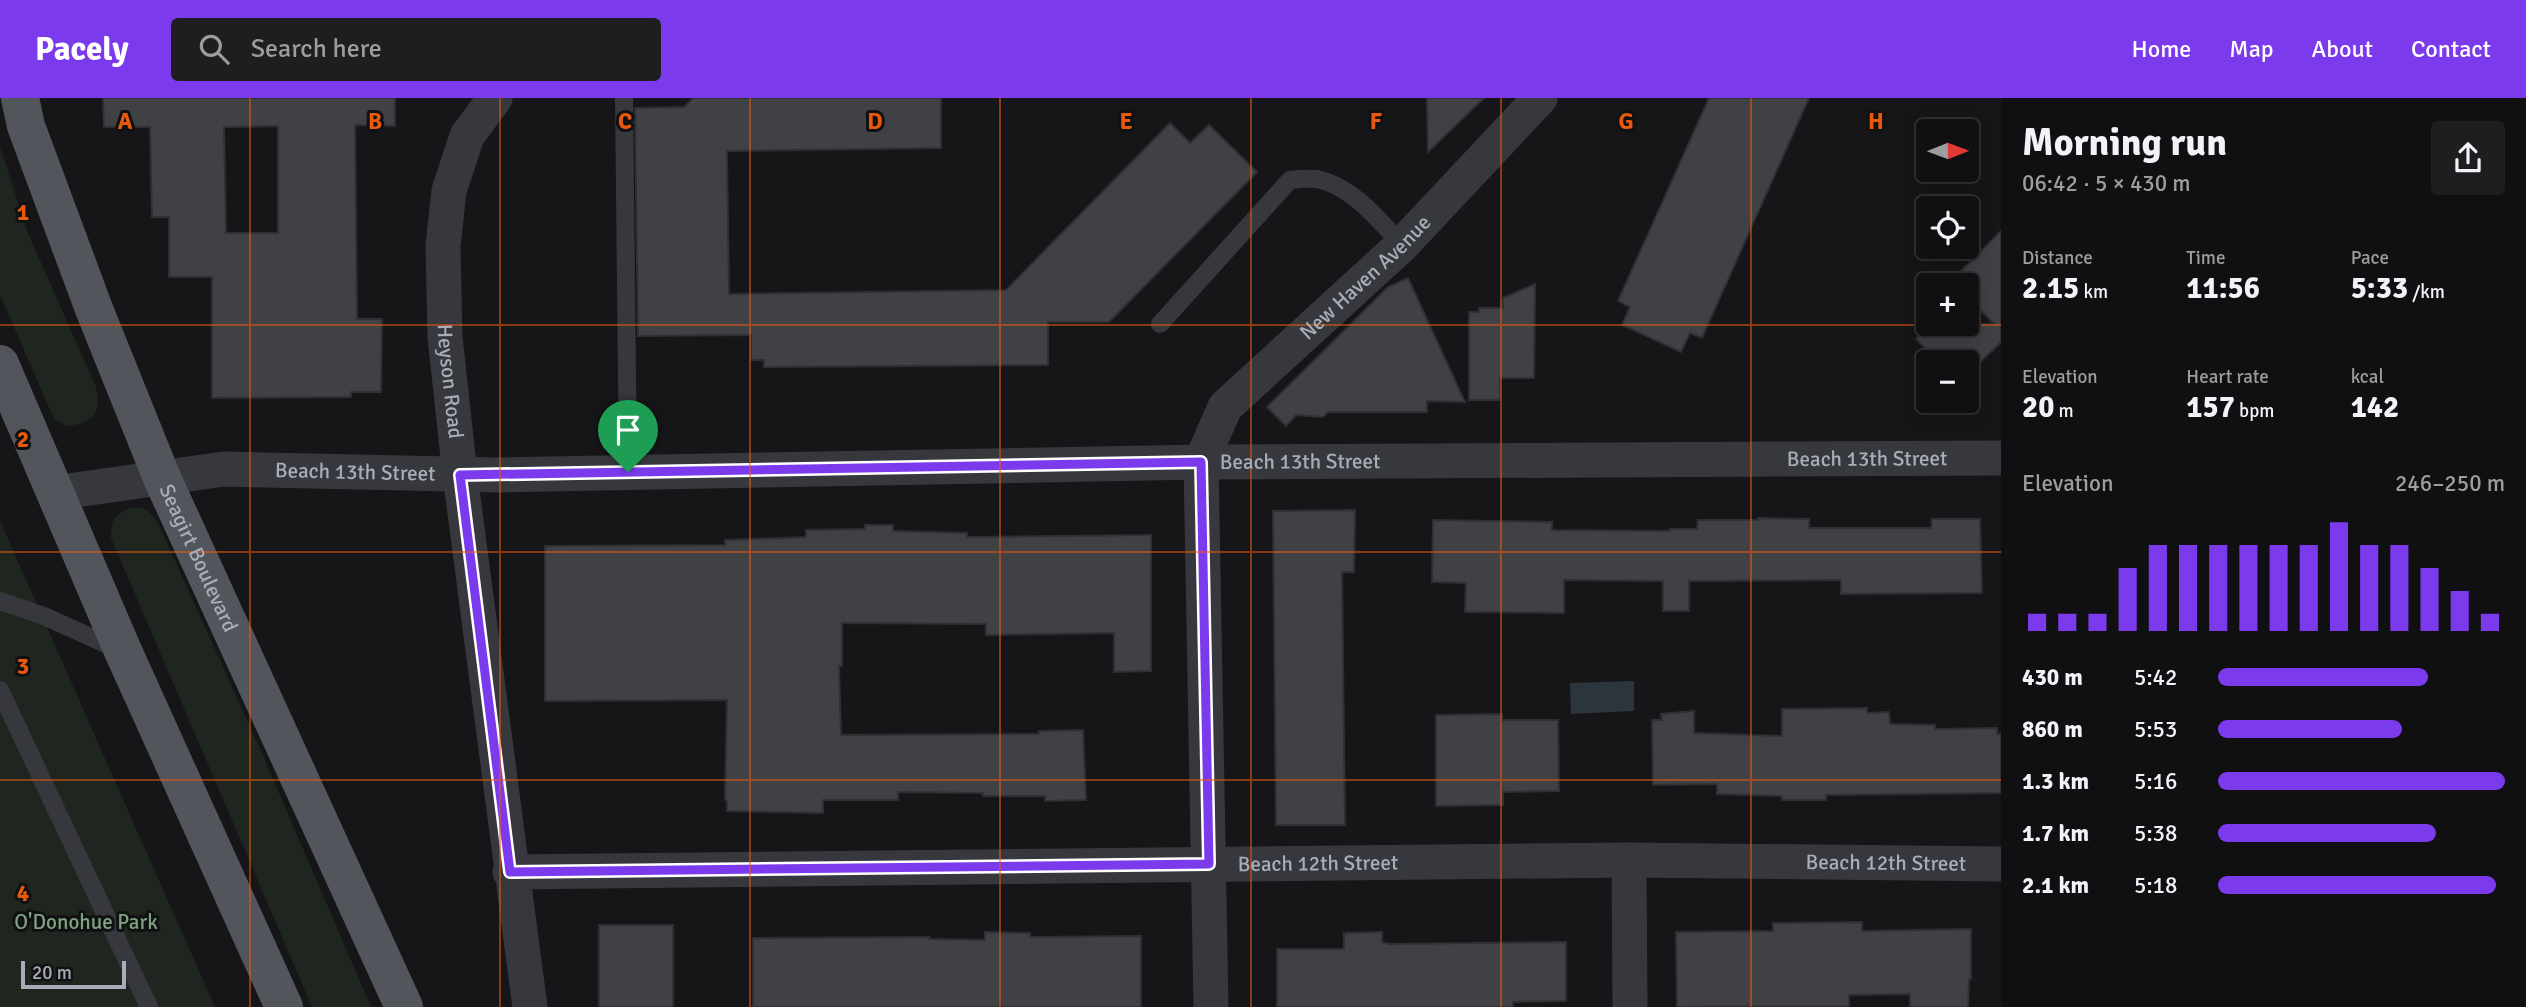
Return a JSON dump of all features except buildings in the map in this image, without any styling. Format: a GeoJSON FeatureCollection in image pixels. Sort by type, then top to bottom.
{"type":"FeatureCollection","features":[{"type":"Feature","properties":{"kind":"main road","name":"Seagirt Boulevard"},"geometry":{"type":"LineString","coordinates":[[20,98],[26,126],[84,283],[162,478],[404,1007]]}},
{"type":"Feature","properties":{"kind":"main road"},"geometry":{"type":"LineString","coordinates":[[0,363],[123,652],[284,1007]]}},
{"type":"Feature","properties":{"kind":"street","name":"Heyson Road"},"geometry":{"type":"LineString","coordinates":[[495,98],[467,136],[449,191],[443,246],[445,337],[510,872],[530,1007]]}},
{"type":"Feature","properties":{"kind":"street","name":"New Haven Avenue"},"geometry":{"type":"LineString","coordinates":[[1201,462],[1225,407],[1402,245],[1540,98]]}},
{"type":"Feature","properties":{"kind":"street","name":"Beach 13th Street"},"geometry":{"type":"LineString","coordinates":[[54,493],[223,469],[257,468],[460,475],[1201,462],[2001,458]]}},
{"type":"Feature","properties":{"kind":"street"},"geometry":{"type":"LineString","coordinates":[[1201,462],[1211,1007]]}},
{"type":"Feature","properties":{"kind":"street"},"geometry":{"type":"LineString","coordinates":[[1629,860],[1630,1007]]}},
{"type":"Feature","properties":{"kind":"street","name":"Beach 12th Street"},"geometry":{"type":"LineString","coordinates":[[510,872],[1629,860],[2001,864]]}},
{"type":"Feature","properties":{"kind":"lane"},"geometry":{"type":"LineString","coordinates":[[624,98],[628,472]]}},
{"type":"Feature","properties":{"kind":"lane"},"geometry":{"type":"LineString","coordinates":[[1160,324],[1290,180],[1315,178],[1341,187],[1402,245]]}},
{"type":"Feature","properties":{"kind":"lane"},"geometry":{"type":"LineString","coordinates":[[0,601],[44,616],[123,652]]}},
{"type":"Feature","properties":{"kind":"lane"},"geometry":{"type":"LineString","coordinates":[[0,690],[149,1007]]}},
{"type":"Feature","properties":{"kind":"green space"},"geometry":{"type":"Polygon","coordinates":[[[0,147],[28,233],[96,387],[97,410],[84,422],[68,426],[54,419],[0,295],[0,147]]]}},
{"type":"Feature","properties":{"kind":"green space"},"geometry":{"type":"Polygon","coordinates":[[[132,507],[146,509],[157,521],[261,751],[371,1007],[312,1007],[111,538],[111,526],[115,518],[132,507]]]}},
{"type":"Feature","properties":{"kind":"green space","name":"O'Donohue Park"},"geometry":{"type":"Polygon","coordinates":[[[0,521],[215,1007],[0,1007],[0,521]]]}},
{"type":"Feature","properties":{"kind":"shaded area"},"geometry":{"type":"Polygon","coordinates":[[[1634,681],[1634,711],[1571,714],[1570,683],[1634,681]]]}},
{"type":"Feature","properties":{"kind":"route"},"geometry":{"type":"LineString","coordinates":[[1201,462],[1209,864],[510,872],[460,475],[628,472],[1201,462]]}}]}
